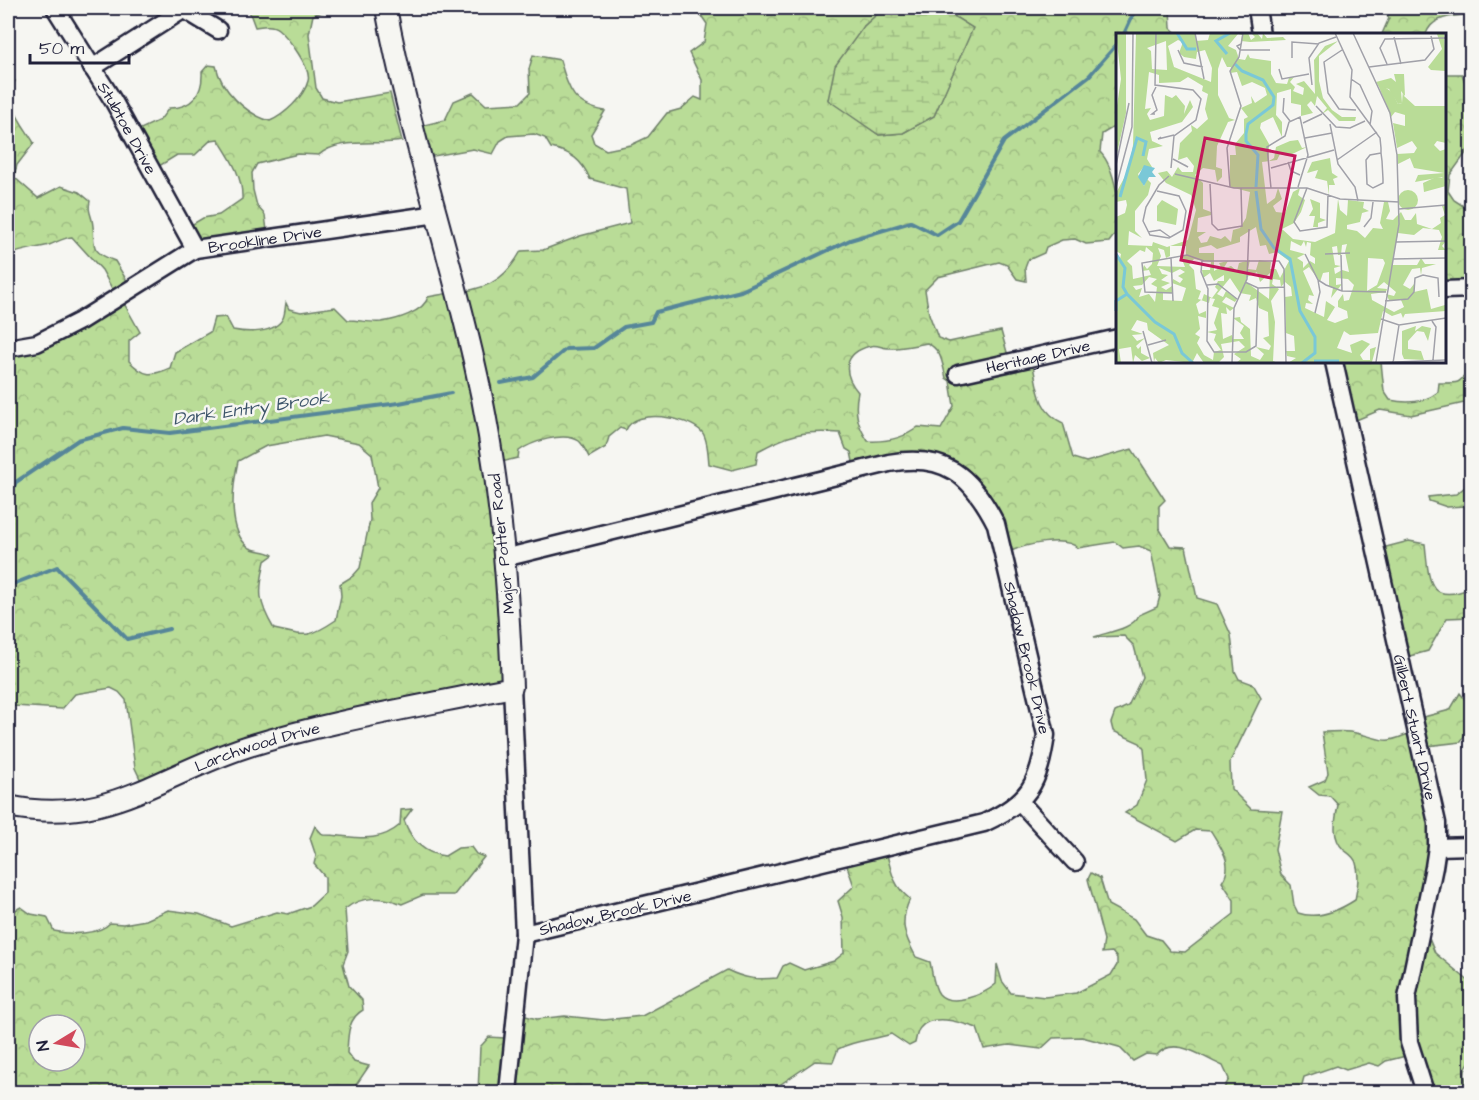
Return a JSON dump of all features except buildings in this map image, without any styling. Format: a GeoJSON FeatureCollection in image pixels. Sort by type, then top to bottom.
{"type":"FeatureCollection","features":[{"type":"Feature","properties":{"kind":"street","name":"Stubtoe Drive"},"geometry":{"type":"LineString","coordinates":[[55,8],[114,102],[195,249]]}},
{"type":"Feature","properties":{"kind":"street","name":"Major Potter Road"},"geometry":{"type":"LineString","coordinates":[[386,8],[474,363],[494,468],[504,558],[524,934],[508,1092]]}},
{"type":"Feature","properties":{"kind":"street"},"geometry":{"type":"LineString","coordinates":[[1257,8],[1261,33]]}},
{"type":"Feature","properties":{"kind":"street"},"geometry":{"type":"LineString","coordinates":[[92,69],[185,9],[218,30]]}},
{"type":"Feature","properties":{"kind":"street","name":"Brookline Drive"},"geometry":{"type":"LineString","coordinates":[[8,348],[37,343],[80,321],[195,249],[437,214]]}},
{"type":"Feature","properties":{"kind":"street"},"geometry":{"type":"LineString","coordinates":[[1446,290],[1472,289]]}},
{"type":"Feature","properties":{"kind":"street","name":"Heritage Drive"},"geometry":{"type":"LineString","coordinates":[[958,374],[1116,338]]}},
{"type":"Feature","properties":{"kind":"street","name":"Gilbert Stuart Drive"},"geometry":{"type":"LineString","coordinates":[[1334,363],[1434,807],[1437,847],[1407,998],[1409,1042],[1425,1092]]}},
{"type":"Feature","properties":{"kind":"street","name":"Shadow Brook Drive"},"geometry":{"type":"LineString","coordinates":[[504,558],[889,463],[924,460],[943,465],[961,474],[987,507],[996,524],[1044,716],[1046,735],[1042,761],[1034,782],[1021,803],[1000,816],[974,826],[524,934]]}},
{"type":"Feature","properties":{"kind":"street","name":"Larchwood Drive"},"geometry":{"type":"LineString","coordinates":[[8,806],[57,812],[91,808],[129,797],[244,748],[512,687]]}},
{"type":"Feature","properties":{"kind":"street"},"geometry":{"type":"LineString","coordinates":[[1021,803],[1075,862]]}},
{"type":"Feature","properties":{"kind":"street"},"geometry":{"type":"LineString","coordinates":[[1437,847],[1472,846]]}},
{"type":"Feature","properties":{"kind":"green space"},"geometry":{"type":"Polygon","coordinates":[[[248,8],[334,8],[313,15],[309,34],[316,88],[322,98],[337,102],[390,93],[402,141],[347,144],[327,149],[319,155],[298,154],[257,164],[252,173],[253,190],[257,206],[265,215],[268,239],[196,251],[186,228],[203,218],[219,215],[242,199],[238,175],[231,160],[218,139],[211,140],[195,155],[177,155],[151,171],[132,133],[160,120],[169,108],[184,105],[195,98],[202,80],[202,72],[208,65],[216,66],[223,84],[236,100],[261,118],[270,121],[293,105],[308,81],[303,61],[276,27],[255,27],[248,8]]]}},
{"type":"Feature","properties":{"kind":"green space"},"geometry":{"type":"Polygon","coordinates":[[[696,8],[884,8],[864,26],[828,99],[879,135],[903,133],[934,116],[972,28],[955,17],[950,8],[1170,8],[1171,28],[1176,33],[1116,33],[1116,126],[1102,134],[1100,152],[1109,167],[1116,189],[1115,235],[1109,242],[1086,244],[1075,239],[1062,240],[1046,247],[1044,253],[1028,260],[1025,268],[1026,281],[1017,279],[1007,265],[999,262],[938,277],[925,290],[929,314],[938,338],[949,342],[1001,331],[1010,363],[1032,361],[1043,405],[1054,418],[1063,423],[1073,458],[1086,462],[1132,449],[1165,500],[1159,506],[1159,528],[1170,546],[1186,547],[1197,598],[1217,604],[1231,635],[1235,671],[1239,679],[1253,684],[1261,698],[1230,762],[1231,789],[1251,809],[1282,811],[1275,849],[1281,875],[1291,885],[1294,905],[1298,913],[1320,915],[1342,908],[1355,900],[1357,887],[1358,872],[1355,861],[1337,840],[1335,823],[1338,805],[1330,796],[1319,795],[1309,787],[1325,780],[1328,773],[1322,732],[1348,732],[1385,740],[1396,739],[1415,731],[1420,718],[1450,710],[1460,693],[1471,707],[1471,731],[1464,736],[1461,742],[1427,746],[1431,767],[1428,936],[1435,953],[1471,983],[1471,1061],[1466,1068],[1465,1075],[1469,1092],[1432,1092],[1414,1054],[1386,1061],[1379,1066],[1369,1063],[1346,1070],[1336,1066],[1304,1077],[1300,1092],[1222,1092],[1229,1079],[1223,1066],[1180,1047],[1164,1049],[1157,1055],[1146,1054],[1133,1061],[1119,1047],[1082,1037],[1053,1038],[1041,1049],[1009,1045],[984,1049],[977,1028],[939,1020],[925,1023],[917,1033],[915,1043],[909,1046],[891,1034],[838,1049],[833,1062],[815,1061],[781,1084],[776,1092],[478,1092],[480,1047],[489,1037],[519,1039],[522,1015],[537,1019],[565,1016],[604,1020],[642,1016],[727,970],[746,977],[770,979],[777,978],[783,966],[789,963],[804,970],[834,961],[844,953],[843,917],[838,901],[854,886],[845,860],[886,850],[896,883],[910,899],[904,922],[908,942],[916,957],[930,962],[934,983],[939,994],[951,1000],[968,998],[996,984],[997,964],[1002,981],[1011,993],[1045,997],[1076,993],[1111,975],[1117,965],[1117,958],[1112,952],[1102,953],[1104,940],[1088,879],[1091,873],[1100,878],[1108,905],[1134,919],[1146,935],[1161,940],[1170,951],[1185,952],[1234,914],[1234,900],[1222,882],[1226,875],[1227,862],[1211,831],[1195,830],[1177,841],[1125,813],[1137,805],[1147,780],[1144,749],[1140,743],[1113,731],[1111,723],[1115,712],[1128,706],[1142,677],[1134,646],[1124,636],[1094,637],[1126,627],[1139,615],[1157,607],[1160,596],[1151,551],[1139,546],[1123,548],[1115,542],[1078,548],[1064,542],[1054,542],[1033,544],[1007,553],[971,481],[918,464],[856,476],[851,452],[846,449],[840,433],[817,432],[788,437],[758,451],[756,464],[732,470],[709,464],[705,439],[702,432],[695,427],[674,419],[651,417],[640,418],[626,430],[620,428],[609,437],[606,447],[589,457],[579,441],[573,438],[557,437],[539,441],[524,448],[519,451],[518,458],[493,464],[511,682],[310,731],[145,789],[135,768],[126,700],[119,692],[111,688],[75,694],[62,709],[14,706],[8,711],[8,350],[117,298],[102,270],[72,237],[8,256],[8,79],[15,81],[11,97],[13,105],[34,143],[17,165],[14,177],[38,198],[61,186],[79,192],[90,201],[94,245],[99,253],[115,261],[132,289],[121,298],[140,332],[129,341],[129,361],[139,370],[152,374],[170,368],[175,352],[210,332],[214,318],[226,317],[233,330],[246,332],[267,330],[279,323],[284,316],[286,303],[289,309],[301,312],[335,307],[348,320],[387,321],[415,311],[428,297],[470,290],[492,283],[512,265],[521,251],[543,250],[580,236],[630,223],[626,189],[590,179],[575,158],[551,148],[545,138],[534,134],[508,136],[500,141],[493,154],[473,149],[428,157],[420,126],[445,120],[454,101],[473,93],[486,105],[520,103],[530,93],[529,69],[533,55],[560,60],[569,88],[579,100],[585,105],[605,111],[591,134],[594,143],[606,150],[631,145],[648,137],[667,113],[681,109],[695,97],[702,100],[702,80],[689,53],[704,42],[707,24],[696,8]],[[927,343],[897,348],[875,345],[854,353],[848,364],[849,378],[858,392],[857,418],[868,441],[894,439],[918,427],[941,429],[954,406],[950,381],[946,378],[939,353],[927,343]],[[324,436],[266,446],[238,461],[233,494],[234,520],[242,541],[250,548],[273,555],[265,561],[261,596],[262,604],[274,629],[300,634],[313,633],[336,620],[341,596],[340,584],[353,576],[360,568],[370,520],[369,503],[378,488],[372,454],[359,443],[324,436]]]}},
{"type":"Feature","properties":{"kind":"green space"},"geometry":{"type":"Polygon","coordinates":[[[884,8],[950,8],[955,17],[973,28],[934,116],[903,133],[879,135],[828,100],[835,66],[864,26],[884,8]]]}},
{"type":"Feature","properties":{"kind":"green space"},"geometry":{"type":"Polygon","coordinates":[[[1383,8],[1471,8],[1471,14],[1433,23],[1426,33],[1382,33],[1389,18],[1383,8]]]}},
{"type":"Feature","properties":{"kind":"green space"},"geometry":{"type":"Polygon","coordinates":[[[1446,74],[1462,74],[1471,99],[1471,146],[1450,175],[1448,191],[1454,200],[1471,211],[1471,290],[1446,292],[1446,74]]]}},
{"type":"Feature","properties":{"kind":"green space"},"geometry":{"type":"Polygon","coordinates":[[[1338,363],[1381,363],[1384,391],[1390,400],[1403,402],[1416,402],[1427,398],[1438,392],[1439,383],[1459,382],[1471,368],[1471,405],[1464,403],[1411,415],[1380,410],[1354,421],[1338,363]]]}},
{"type":"Feature","properties":{"kind":"green space"},"geometry":{"type":"Polygon","coordinates":[[[1471,467],[1471,512],[1466,506],[1447,507],[1429,501],[1428,497],[1456,494],[1465,487],[1466,471],[1471,467]]]}},
{"type":"Feature","properties":{"kind":"green space"},"geometry":{"type":"Polygon","coordinates":[[[1409,541],[1425,544],[1430,578],[1438,591],[1446,594],[1457,593],[1471,588],[1471,617],[1447,618],[1428,651],[1406,657],[1382,548],[1409,541]]]}},
{"type":"Feature","properties":{"kind":"green space"},"geometry":{"type":"Polygon","coordinates":[[[412,809],[404,820],[410,834],[425,849],[445,856],[458,848],[471,847],[476,854],[484,857],[454,895],[423,895],[402,904],[372,899],[358,902],[345,909],[348,951],[343,964],[349,986],[362,1000],[363,1010],[351,1023],[347,1053],[354,1062],[369,1066],[354,1092],[8,1092],[8,914],[21,907],[31,914],[47,917],[54,931],[76,933],[99,930],[110,923],[123,924],[146,920],[168,910],[199,914],[231,926],[277,912],[288,914],[311,906],[325,893],[325,877],[314,864],[316,856],[310,838],[315,826],[323,835],[363,838],[382,835],[400,825],[401,810],[412,809]]]}},
{"type":"Feature","properties":{"kind":"waterway","name":"Dark Entry Brook"},"geometry":{"type":"LineString","coordinates":[[1124,33],[1136,8]]}},
{"type":"Feature","properties":{"kind":"waterway","name":"Dark Entry Brook"},"geometry":{"type":"LineString","coordinates":[[501,383],[533,377],[566,349],[594,348],[624,327],[651,322],[656,312],[741,291],[850,240],[911,222],[937,235],[958,221],[1004,141],[1089,76],[1116,45]]}},
{"type":"Feature","properties":{"kind":"waterway","name":"Dark Entry Brook"},"geometry":{"type":"LineString","coordinates":[[8,499],[16,482],[78,440],[123,428],[170,433],[399,403],[451,393]]}},
{"type":"Feature","properties":{"kind":"waterway"},"geometry":{"type":"LineString","coordinates":[[8,586],[57,567],[127,639],[169,629]]}}]}
